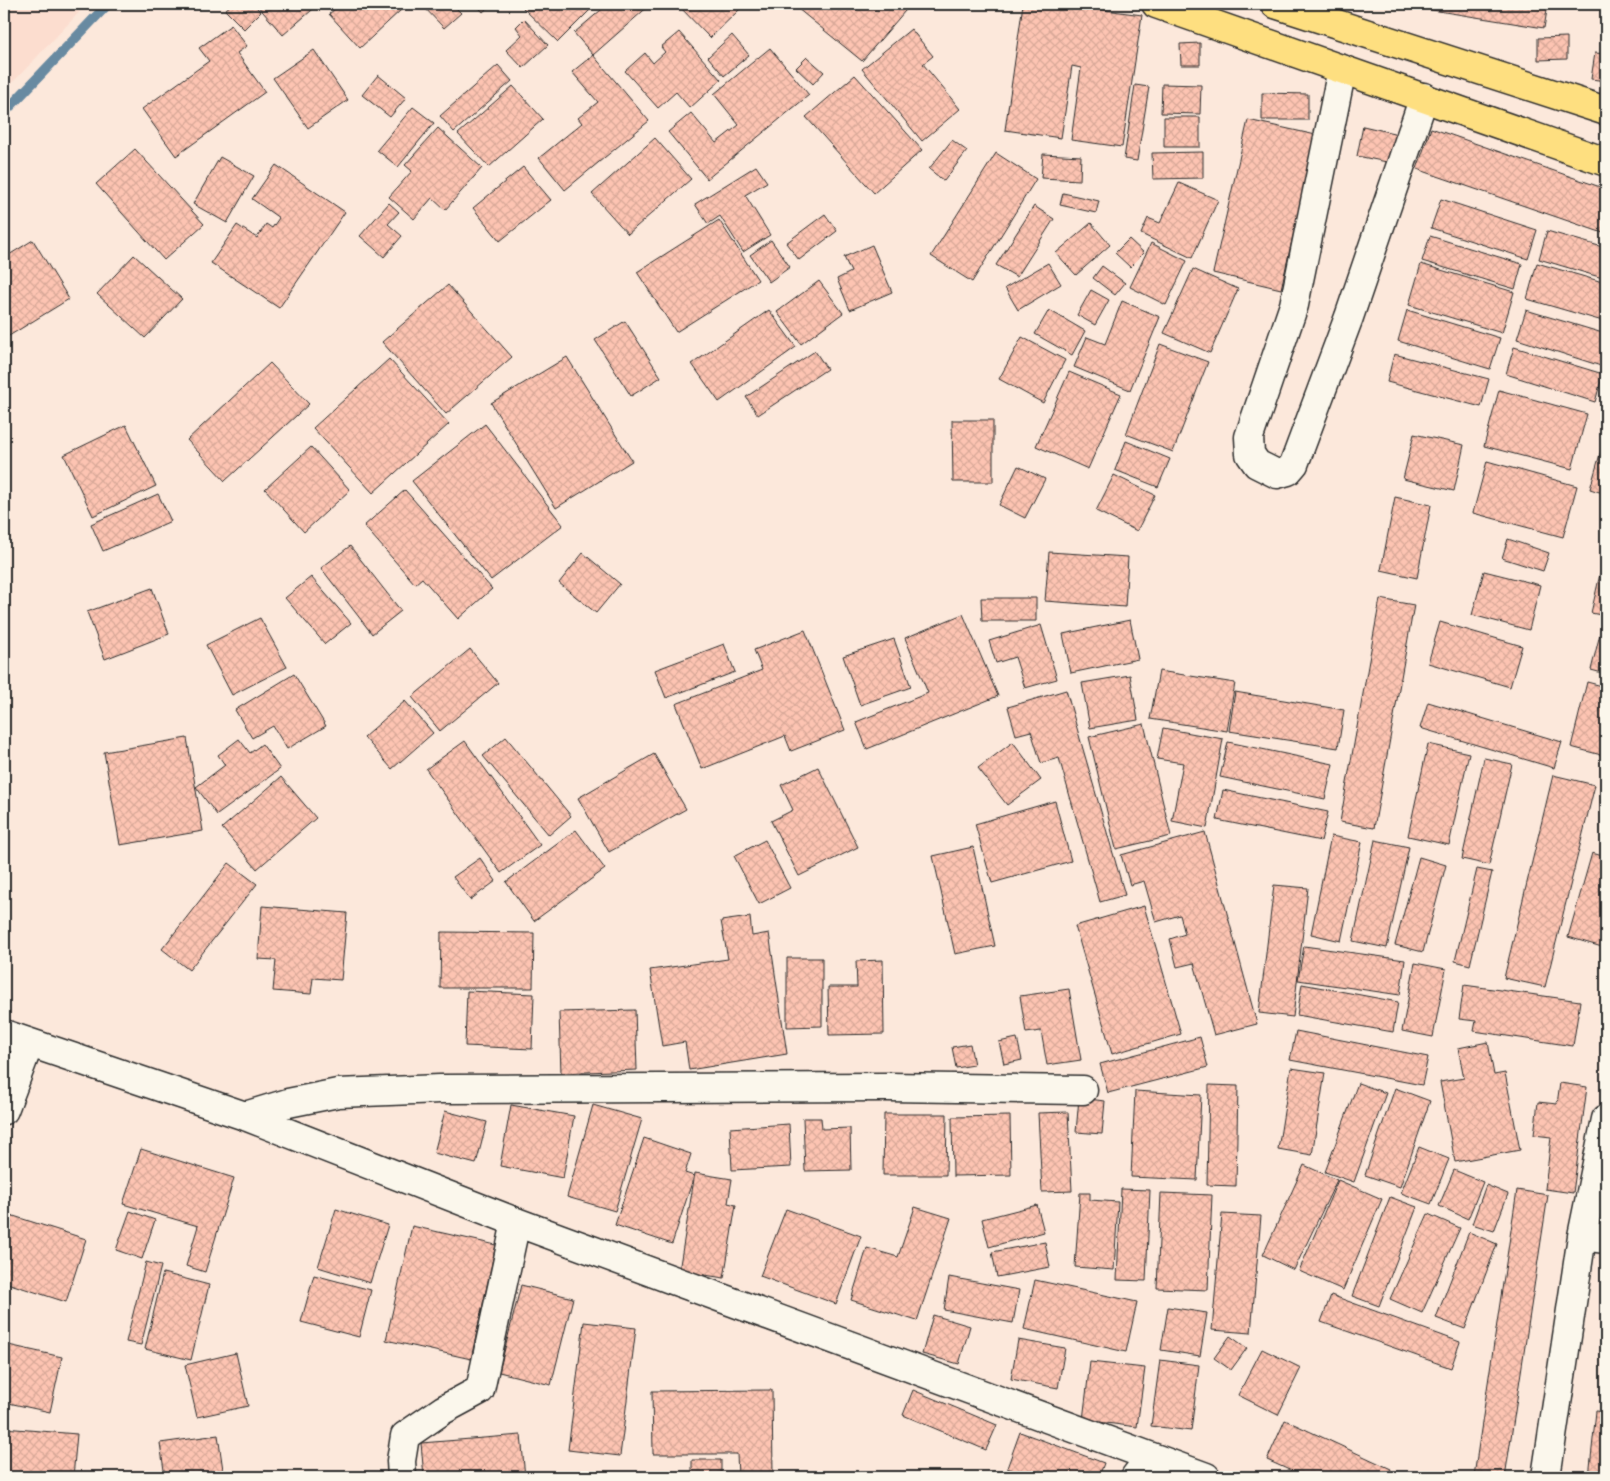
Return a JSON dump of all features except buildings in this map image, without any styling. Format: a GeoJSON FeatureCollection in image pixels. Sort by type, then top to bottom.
{"type":"FeatureCollection","features":[{"type":"Feature","properties":{"kind":"main road"},"geometry":{"type":"LineString","coordinates":[[1156,4],[1606,162]]}},
{"type":"Feature","properties":{"kind":"main road"},"geometry":{"type":"LineString","coordinates":[[1275,4],[1606,111]]}},
{"type":"Feature","properties":{"kind":"street"},"geometry":{"type":"LineString","coordinates":[[1342,69],[1294,305],[1249,437],[1250,454],[1257,464],[1277,474],[1288,471],[1294,464],[1349,317],[1424,97]]}},
{"type":"Feature","properties":{"kind":"street"},"geometry":{"type":"LineString","coordinates":[[4,1110],[16,1039],[246,1116],[1142,1467],[1206,1477]]}},
{"type":"Feature","properties":{"kind":"street"},"geometry":{"type":"LineString","coordinates":[[246,1116],[288,1103],[338,1093],[440,1089],[888,1087],[1082,1090]]}},
{"type":"Feature","properties":{"kind":"street"},"geometry":{"type":"LineString","coordinates":[[1546,1477],[1594,1238],[1606,1118]]}},
{"type":"Feature","properties":{"kind":"street"},"geometry":{"type":"LineString","coordinates":[[402,1477],[401,1461],[405,1436],[443,1410],[480,1390],[516,1222]]}},
{"type":"Feature","properties":{"kind":"shaded area"},"geometry":{"type":"Polygon","coordinates":[[[4,4],[87,4],[4,90],[4,4]]]}},
{"type":"Feature","properties":{"kind":"waterway"},"geometry":{"type":"LineString","coordinates":[[4,113],[108,4]]}}]}
